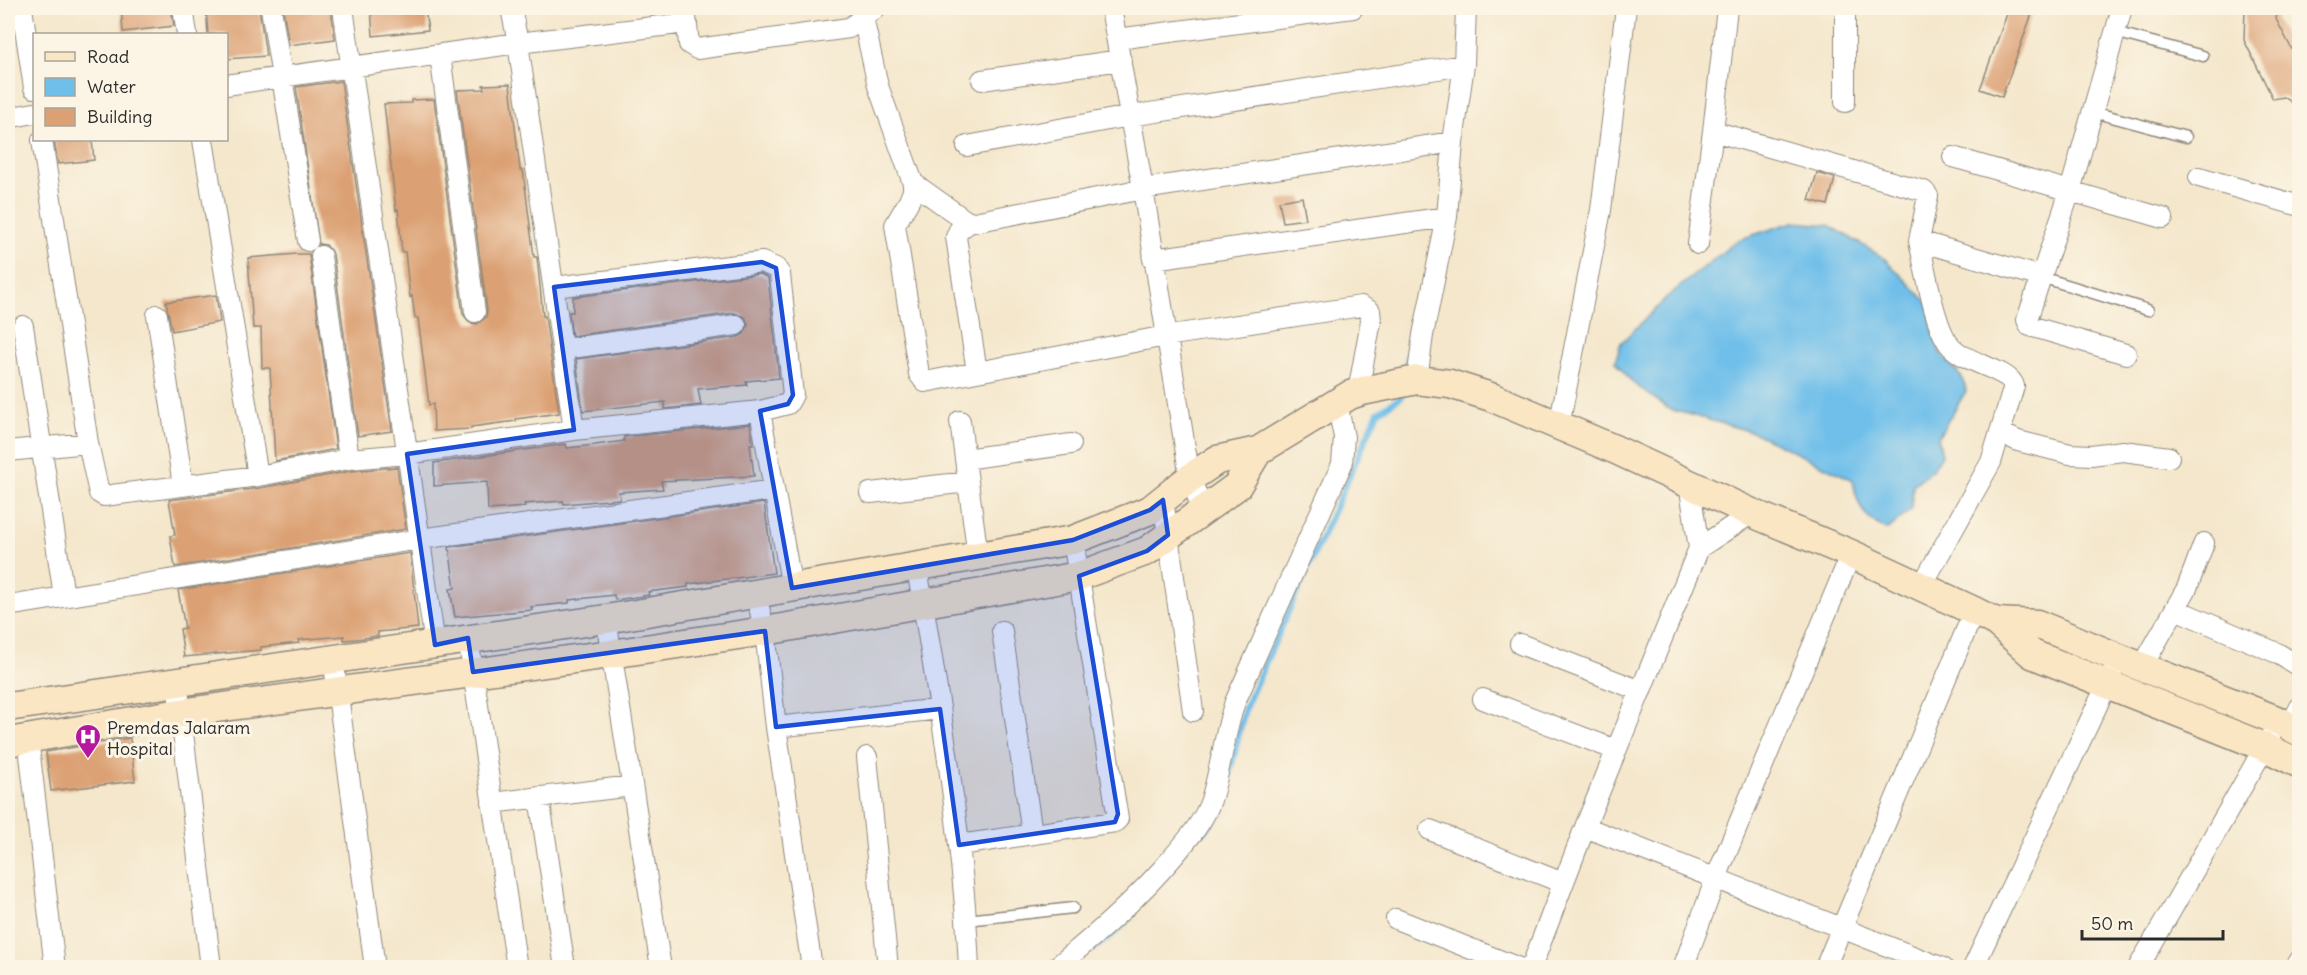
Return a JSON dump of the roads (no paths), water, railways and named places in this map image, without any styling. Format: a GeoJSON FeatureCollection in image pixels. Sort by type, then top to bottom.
{"type":"FeatureCollection","features":[{"type":"Feature","properties":{"kind":"street"},"geometry":{"type":"LineString","coordinates":[[22,8],[33,81]]}},
{"type":"Feature","properties":{"kind":"street"},"geometry":{"type":"LineString","coordinates":[[183,8],[187,33]]}},
{"type":"Feature","properties":{"kind":"street"},"geometry":{"type":"LineString","coordinates":[[271,8],[349,459]]}},
{"type":"Feature","properties":{"kind":"street"},"geometry":{"type":"LineString","coordinates":[[343,8],[435,645]]}},
{"type":"Feature","properties":{"kind":"street"},"geometry":{"type":"LineString","coordinates":[[511,8],[564,349],[574,430]]}},
{"type":"Feature","properties":{"kind":"street"},"geometry":{"type":"LineString","coordinates":[[1111,8],[1190,478],[1203,510]]}},
{"type":"Feature","properties":{"kind":"street"},"geometry":{"type":"LineString","coordinates":[[1117,39],[1353,8]]}},
{"type":"Feature","properties":{"kind":"street"},"geometry":{"type":"LineString","coordinates":[[1413,381],[1447,217],[1453,142],[1464,65],[1466,8]]}},
{"type":"Feature","properties":{"kind":"street"},"geometry":{"type":"LineString","coordinates":[[1559,426],[1601,210],[1626,8]]}},
{"type":"Feature","properties":{"kind":"street"},"geometry":{"type":"LineString","coordinates":[[1698,244],[1727,8]]}},
{"type":"Feature","properties":{"kind":"street"},"geometry":{"type":"LineString","coordinates":[[1845,8],[1845,102]]}},
{"type":"Feature","properties":{"kind":"street"},"geometry":{"type":"LineString","coordinates":[[2122,8],[2070,191],[2027,320],[2030,326],[2126,354]]}},
{"type":"Feature","properties":{"kind":"street"},"geometry":{"type":"LineString","coordinates":[[228,85],[440,55],[686,15],[689,44],[697,49],[849,28],[866,11]]}},
{"type":"Feature","properties":{"kind":"street"},"geometry":{"type":"LineString","coordinates":[[866,11],[878,86],[913,183],[909,201],[895,225],[919,374],[926,382],[1166,336],[1361,306],[1370,311],[1371,321],[1344,437],[1342,464],[1235,702],[1211,800],[1205,814],[1198,826],[1145,890],[1107,927],[1055,968]]}},
{"type":"Feature","properties":{"kind":"street"},"geometry":{"type":"LineString","coordinates":[[440,55],[475,312]]}},
{"type":"Feature","properties":{"kind":"street"},"geometry":{"type":"LineString","coordinates":[[982,80],[1120,60]]}},
{"type":"Feature","properties":{"kind":"street"},"geometry":{"type":"LineString","coordinates":[[967,146],[1130,116],[1464,65]]}},
{"type":"Feature","properties":{"kind":"street"},"geometry":{"type":"LineString","coordinates":[[8,118],[33,113]]}},
{"type":"Feature","properties":{"kind":"street"},"geometry":{"type":"LineString","coordinates":[[1713,131],[1924,191],[1928,196],[1919,241],[1934,308],[1948,343],[1958,354],[2008,375],[2013,380],[2014,386],[1991,462],[1921,587]]}},
{"type":"Feature","properties":{"kind":"street"},"geometry":{"type":"LineString","coordinates":[[42,141],[88,443],[99,493],[104,496],[258,476],[349,459],[574,430],[760,411],[788,404],[793,395],[780,274],[770,264],[762,262],[554,287]]}},
{"type":"Feature","properties":{"kind":"street"},"geometry":{"type":"LineString","coordinates":[[203,141],[258,476]]}},
{"type":"Feature","properties":{"kind":"street"},"geometry":{"type":"LineString","coordinates":[[977,372],[956,246],[958,230],[969,223],[1143,189],[1453,142]]}},
{"type":"Feature","properties":{"kind":"street"},"geometry":{"type":"LineString","coordinates":[[1953,157],[2163,218]]}},
{"type":"Feature","properties":{"kind":"street"},"geometry":{"type":"LineString","coordinates":[[2199,177],[2300,206]]}},
{"type":"Feature","properties":{"kind":"street"},"geometry":{"type":"LineString","coordinates":[[913,183],[969,223]]}},
{"type":"Feature","properties":{"kind":"street"},"geometry":{"type":"LineString","coordinates":[[1153,259],[1447,217]]}},
{"type":"Feature","properties":{"kind":"street"},"geometry":{"type":"LineString","coordinates":[[1919,241],[2041,277]]}},
{"type":"Feature","properties":{"kind":"street"},"geometry":{"type":"LineString","coordinates":[[157,315],[183,485]]}},
{"type":"Feature","properties":{"kind":"street"},"geometry":{"type":"LineString","coordinates":[[564,349],[736,325]]}},
{"type":"Feature","properties":{"kind":"street"},"geometry":{"type":"LineString","coordinates":[[23,326],[64,596]]}},
{"type":"Feature","properties":{"kind":"street"},"geometry":{"type":"LineString","coordinates":[[8,707],[435,645],[468,638],[606,620],[1073,540],[1150,510],[1217,460],[1258,451],[1352,395],[1413,381],[1460,387],[1491,397],[1559,426],[1752,513],[1851,554],[1985,617],[2032,654],[2265,747],[2300,764]]}},
{"type":"Feature","properties":{"kind":"street"},"geometry":{"type":"LineString","coordinates":[[760,411],[792,588]]}},
{"type":"Feature","properties":{"kind":"street"},"geometry":{"type":"LineString","coordinates":[[960,422],[978,557]]}},
{"type":"Feature","properties":{"kind":"street"},"geometry":{"type":"LineString","coordinates":[[2001,433],[2018,441],[2070,454],[2091,455],[2123,451],[2169,457]]}},
{"type":"Feature","properties":{"kind":"street"},"geometry":{"type":"LineString","coordinates":[[8,451],[88,443]]}},
{"type":"Feature","properties":{"kind":"street"},"geometry":{"type":"LineString","coordinates":[[965,459],[1071,444]]}},
{"type":"Feature","properties":{"kind":"street"},"geometry":{"type":"LineString","coordinates":[[55,968],[18,740],[180,713],[765,631],[1079,576],[1147,551],[1237,486],[1258,451]]}},
{"type":"Feature","properties":{"kind":"street"},"geometry":{"type":"LineString","coordinates":[[870,493],[968,482]]}},
{"type":"Feature","properties":{"kind":"street"},"geometry":{"type":"LineString","coordinates":[[1531,968],[1585,827],[1699,548],[1689,483]]}},
{"type":"Feature","properties":{"kind":"street"},"geometry":{"type":"LineString","coordinates":[[8,606],[420,539],[773,490]]}},
{"type":"Feature","properties":{"kind":"street"},"geometry":{"type":"LineString","coordinates":[[1163,500],[1193,711]]}},
{"type":"Feature","properties":{"kind":"street"},"geometry":{"type":"LineString","coordinates":[[1699,548],[1752,513]]}},
{"type":"Feature","properties":{"kind":"street"},"geometry":{"type":"LineString","coordinates":[[959,846],[1115,822],[1118,814],[1073,540]]}},
{"type":"Feature","properties":{"kind":"street"},"geometry":{"type":"LineString","coordinates":[[1973,968],[2107,685],[2131,663],[2175,609],[2195,570],[2204,543]]}},
{"type":"Feature","properties":{"kind":"street"},"geometry":{"type":"LineString","coordinates":[[1683,968],[1716,878],[1851,554]]}},
{"type":"Feature","properties":{"kind":"street"},"geometry":{"type":"LineString","coordinates":[[917,568],[959,846],[967,920],[969,968]]}},
{"type":"Feature","properties":{"kind":"street"},"geometry":{"type":"LineString","coordinates":[[756,596],[765,631],[776,727],[812,968]]}},
{"type":"Feature","properties":{"kind":"street"},"geometry":{"type":"LineString","coordinates":[[2175,609],[2277,653],[2300,667]]}},
{"type":"Feature","properties":{"kind":"street"},"geometry":{"type":"LineString","coordinates":[[1985,617],[2037,624],[2131,663],[2292,721],[2265,747],[2138,968]]}},
{"type":"Feature","properties":{"kind":"street"},"geometry":{"type":"LineString","coordinates":[[1825,968],[1840,927],[1985,617]]}},
{"type":"Feature","properties":{"kind":"street"},"geometry":{"type":"LineString","coordinates":[[606,620],[661,968]]}},
{"type":"Feature","properties":{"kind":"street"},"geometry":{"type":"LineString","coordinates":[[1002,631],[1032,833]]}},
{"type":"Feature","properties":{"kind":"street"},"geometry":{"type":"LineString","coordinates":[[468,638],[517,968]]}},
{"type":"Feature","properties":{"kind":"street"},"geometry":{"type":"LineString","coordinates":[[1520,644],[1641,691]]}},
{"type":"Feature","properties":{"kind":"street"},"geometry":{"type":"LineString","coordinates":[[333,658],[375,968]]}},
{"type":"Feature","properties":{"kind":"street"},"geometry":{"type":"LineString","coordinates":[[177,682],[211,968]]}},
{"type":"Feature","properties":{"kind":"street"},"geometry":{"type":"LineString","coordinates":[[1483,699],[1616,750]]}},
{"type":"Feature","properties":{"kind":"street"},"geometry":{"type":"LineString","coordinates":[[776,727],[940,709]]}},
{"type":"Feature","properties":{"kind":"street"},"geometry":{"type":"LineString","coordinates":[[867,757],[888,968]]}},
{"type":"Feature","properties":{"kind":"street"},"geometry":{"type":"LineString","coordinates":[[492,803],[632,786]]}},
{"type":"Feature","properties":{"kind":"street"},"geometry":{"type":"LineString","coordinates":[[539,797],[565,968]]}},
{"type":"Feature","properties":{"kind":"street"},"geometry":{"type":"LineString","coordinates":[[1585,827],[1943,968]]}},
{"type":"Feature","properties":{"kind":"street"},"geometry":{"type":"LineString","coordinates":[[1430,830],[1563,883]]}},
{"type":"Feature","properties":{"kind":"street"},"geometry":{"type":"LineString","coordinates":[[1396,919],[1519,968]]}},
{"type":"Feature","properties":{"kind":"street"},"geometry":{"type":"LineString","coordinates":[[2295,968],[2300,960]]}},
{"type":"Feature","properties":{"kind":"lane"},"geometry":{"type":"LineString","coordinates":[[2115,32],[2203,56]]}},
{"type":"Feature","properties":{"kind":"lane"},"geometry":{"type":"LineString","coordinates":[[2093,112],[2186,137]]}},
{"type":"Feature","properties":{"kind":"lane"},"geometry":{"type":"LineString","coordinates":[[2041,277],[2148,310]]}},
{"type":"Feature","properties":{"kind":"lane"},"geometry":{"type":"LineString","coordinates":[[967,920],[1073,908]]}},
{"type":"Feature","properties":{"kind":"water"},"geometry":{"type":"Polygon","coordinates":[[[1793,222],[1829,225],[1884,258],[1928,303],[1933,332],[1940,352],[1963,379],[1966,391],[1938,437],[1942,455],[1933,469],[1913,485],[1911,510],[1887,530],[1872,521],[1862,510],[1853,480],[1753,432],[1669,409],[1633,383],[1615,362],[1621,343],[1638,326],[1673,292],[1738,240],[1793,222]]]}},
{"type":"Feature","properties":{"kind":"waterway"},"geometry":{"type":"LineString","coordinates":[[1405,374],[1419,310]]}},
{"type":"Feature","properties":{"kind":"waterway"},"geometry":{"type":"LineString","coordinates":[[1203,833],[1220,814],[1245,708],[1378,412],[1401,397],[1402,392]]}},
{"type":"Feature","properties":{"kind":"waterway"},"geometry":{"type":"LineString","coordinates":[[1092,950],[1118,930],[1135,911]]}},
{"type":"Feature","properties":{"kind":"place","name":"Premdas Jalaram Hospital"},"geometry":{"type":"Point","coordinates":[88,760]}}]}
